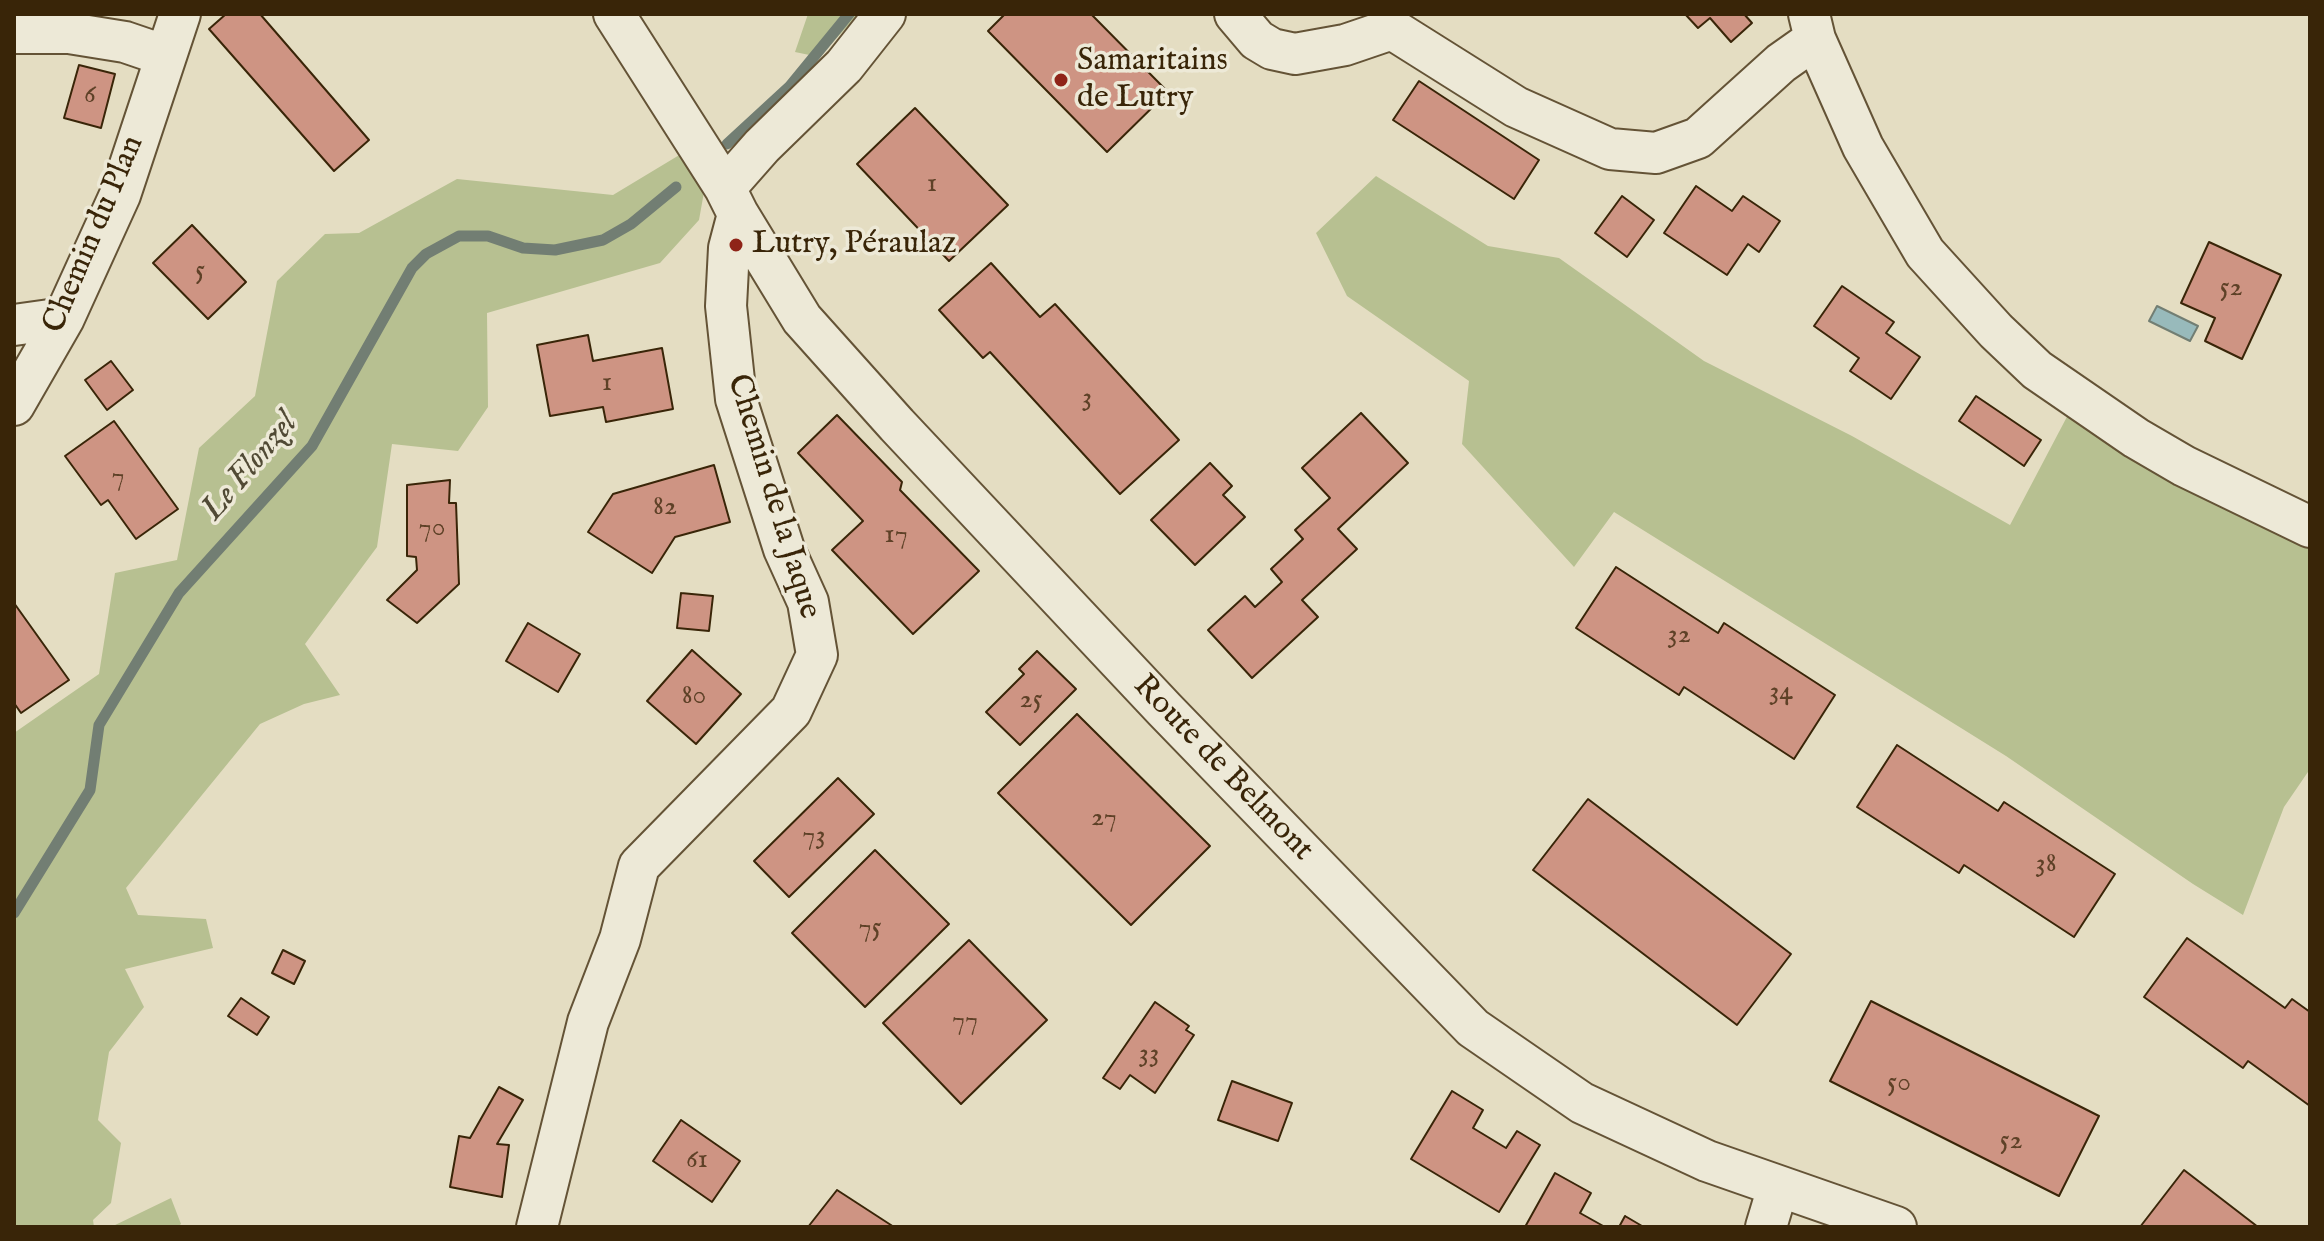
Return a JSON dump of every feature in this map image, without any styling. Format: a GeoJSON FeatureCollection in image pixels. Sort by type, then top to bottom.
{"type":"FeatureCollection","features":[{"type":"Feature","properties":{"kind":"street","name":"Chemin du Plan"},"geometry":{"type":"LineString","coordinates":[[14,405],[64,318],[120,195],[180,14]]}},
{"type":"Feature","properties":{"kind":"street","name":"Route de Belmont"},"geometry":{"type":"LineString","coordinates":[[614,14],[802,319],[1174,720],[1473,1028],[1582,1103],[1707,1161],[1896,1227]]}},
{"type":"Feature","properties":{"kind":"street"},"geometry":{"type":"LineString","coordinates":[[731,201],[762,146],[844,66],[885,14]]}},
{"type":"Feature","properties":{"kind":"street"},"geometry":{"type":"LineString","coordinates":[[1235,14],[1257,40],[1272,49],[1295,54],[1345,45],[1392,29],[1516,107],[1610,149],[1656,153],[1698,138],[1781,63],[1812,26],[1863,147],[1925,253],[1996,331],[2037,370],[2136,438],[2184,466],[2310,527]]}},
{"type":"Feature","properties":{"kind":"street"},"geometry":{"type":"LineString","coordinates":[[14,33],[69,33],[125,42],[166,56]]}},
{"type":"Feature","properties":{"kind":"street","name":"Chemin de la Jaque"},"geometry":{"type":"LineString","coordinates":[[537,1227],[588,1022],[620,939],[639,866],[791,711],[817,655],[808,602],[784,549],[736,399],[726,306],[731,201]]}},
{"type":"Feature","properties":{"kind":"street"},"geometry":{"type":"LineString","coordinates":[[14,325],[64,318]]}},
{"type":"Feature","properties":{"kind":"street"},"geometry":{"type":"LineString","coordinates":[[1766,1227],[1778,1187]]}},
{"type":"Feature","properties":{"kind":"green space"},"geometry":{"type":"Polygon","coordinates":[[[808,14],[859,14],[819,57],[795,52],[808,14]]]}},
{"type":"Feature","properties":{"kind":"green space"},"geometry":{"type":"Polygon","coordinates":[[[681,154],[704,192],[699,220],[660,263],[487,313],[488,407],[458,451],[392,444],[377,547],[305,644],[340,695],[304,704],[260,724],[126,888],[138,915],[206,919],[213,948],[125,969],[144,1007],[109,1052],[98,1120],[121,1143],[111,1203],[93,1220],[94,1227],[14,1227],[14,733],[99,674],[115,573],[177,560],[199,448],[255,396],[277,281],[325,234],[359,233],[457,179],[613,195],[681,154]]]}},
{"type":"Feature","properties":{"kind":"green space"},"geometry":{"type":"Polygon","coordinates":[[[1376,176],[1488,246],[1559,258],[1704,361],[1852,436],[2010,525],[2070,411],[2310,541],[2310,769],[2284,807],[2243,915],[2006,756],[1614,512],[1574,567],[1462,444],[1469,381],[1347,296],[1316,233],[1376,176]]]}},
{"type":"Feature","properties":{"kind":"green space"},"geometry":{"type":"Polygon","coordinates":[[[171,1198],[181,1224],[177,1227],[111,1227],[171,1198]]]}},
{"type":"Feature","properties":{"kind":"water"},"geometry":{"type":"Polygon","coordinates":[[[2157,306],[2198,326],[2190,341],[2149,321],[2157,306]]]}},
{"type":"Feature","properties":{"kind":"building"},"geometry":{"type":"Polygon","coordinates":[[[226,14],[260,14],[369,140],[334,171],[209,29],[226,14]]]}},
{"type":"Feature","properties":{"kind":"building"},"geometry":{"type":"Polygon","coordinates":[[[1005,14],[1091,14],[1168,92],[1107,152],[988,31],[1005,14]]]}},
{"type":"Feature","properties":{"kind":"building"},"geometry":{"type":"Polygon","coordinates":[[[1685,14],[1744,14],[1752,23],[1731,42],[1710,18],[1698,28],[1685,14]]]}},
{"type":"Feature","properties":{"kind":"building"},"geometry":{"type":"Polygon","coordinates":[[[79,65],[115,74],[101,128],[64,118],[79,65]]]}},
{"type":"Feature","properties":{"kind":"building"},"geometry":{"type":"Polygon","coordinates":[[[1419,81],[1539,160],[1514,199],[1393,120],[1419,81]]]}},
{"type":"Feature","properties":{"kind":"building"},"geometry":{"type":"Polygon","coordinates":[[[915,108],[1008,205],[949,261],[857,164],[915,108]]]}},
{"type":"Feature","properties":{"kind":"building"},"geometry":{"type":"Polygon","coordinates":[[[1696,186],[1732,211],[1743,196],[1780,221],[1759,252],[1748,244],[1727,275],[1664,233],[1696,186]]]}},
{"type":"Feature","properties":{"kind":"building"},"geometry":{"type":"Polygon","coordinates":[[[1622,196],[1654,220],[1627,257],[1595,233],[1622,196]]]}},
{"type":"Feature","properties":{"kind":"building"},"geometry":{"type":"Polygon","coordinates":[[[192,225],[246,282],[208,319],[153,263],[192,225]]]}},
{"type":"Feature","properties":{"kind":"building"},"geometry":{"type":"Polygon","coordinates":[[[2209,242],[2281,275],[2242,359],[2205,341],[2215,318],[2181,303],[2209,242]]]}},
{"type":"Feature","properties":{"kind":"building"},"geometry":{"type":"Polygon","coordinates":[[[991,263],[1040,317],[1055,304],[1179,440],[1120,494],[990,352],[983,358],[939,310],[991,263]]]}},
{"type":"Feature","properties":{"kind":"building"},"geometry":{"type":"Polygon","coordinates":[[[1842,286],[1894,322],[1886,333],[1920,357],[1891,399],[1850,371],[1859,358],[1814,326],[1842,286]]]}},
{"type":"Feature","properties":{"kind":"building"},"geometry":{"type":"Polygon","coordinates":[[[588,335],[593,361],[662,348],[673,409],[606,422],[603,407],[550,416],[537,345],[588,335]]]}},
{"type":"Feature","properties":{"kind":"building"},"geometry":{"type":"Polygon","coordinates":[[[111,361],[133,390],[107,410],[85,380],[111,361]]]}},
{"type":"Feature","properties":{"kind":"building"},"geometry":{"type":"Polygon","coordinates":[[[1976,396],[2041,440],[2024,466],[1959,421],[1976,396]]]}},
{"type":"Feature","properties":{"kind":"building"},"geometry":{"type":"Polygon","coordinates":[[[1361,413],[1408,463],[1338,529],[1357,549],[1302,600],[1318,617],[1252,678],[1208,630],[1245,596],[1255,607],[1282,582],[1271,569],[1303,539],[1295,530],[1330,498],[1302,468],[1361,413]]]}},
{"type":"Feature","properties":{"kind":"building"},"geometry":{"type":"Polygon","coordinates":[[[837,415],[902,482],[900,490],[979,571],[913,634],[832,550],[863,521],[798,453],[837,415]]]}},
{"type":"Feature","properties":{"kind":"building"},"geometry":{"type":"Polygon","coordinates":[[[114,421],[178,509],[136,539],[108,500],[101,505],[65,456],[114,421]]]}},
{"type":"Feature","properties":{"kind":"building"},"geometry":{"type":"Polygon","coordinates":[[[1210,463],[1232,486],[1223,495],[1245,517],[1195,565],[1151,520],[1210,463]]]}},
{"type":"Feature","properties":{"kind":"building"},"geometry":{"type":"Polygon","coordinates":[[[714,465],[730,522],[675,537],[652,573],[588,532],[613,494],[714,465]]]}},
{"type":"Feature","properties":{"kind":"building"},"geometry":{"type":"Polygon","coordinates":[[[450,480],[449,503],[456,503],[459,584],[417,623],[387,600],[417,570],[416,557],[407,556],[407,485],[450,480]]]}},
{"type":"Feature","properties":{"kind":"building"},"geometry":{"type":"Polygon","coordinates":[[[1616,567],[1718,633],[1724,623],[1835,695],[1794,759],[1684,687],[1679,695],[1576,628],[1616,567]]]}},
{"type":"Feature","properties":{"kind":"building"},"geometry":{"type":"Polygon","coordinates":[[[681,593],[713,596],[709,631],[677,628],[681,593]]]}},
{"type":"Feature","properties":{"kind":"building"},"geometry":{"type":"Polygon","coordinates":[[[14,603],[69,680],[21,713],[14,703],[14,603]]]}},
{"type":"Feature","properties":{"kind":"building"},"geometry":{"type":"Polygon","coordinates":[[[528,623],[580,654],[558,692],[506,661],[528,623]]]}},
{"type":"Feature","properties":{"kind":"building"},"geometry":{"type":"Polygon","coordinates":[[[692,650],[741,694],[696,744],[647,701],[692,650]]]}},
{"type":"Feature","properties":{"kind":"building"},"geometry":{"type":"Polygon","coordinates":[[[1037,651],[1076,689],[1020,745],[986,712],[1024,674],[1019,669],[1037,651]]]}},
{"type":"Feature","properties":{"kind":"building"},"geometry":{"type":"Polygon","coordinates":[[[1077,714],[1210,846],[1131,925],[998,793],[1077,714]]]}},
{"type":"Feature","properties":{"kind":"building"},"geometry":{"type":"Polygon","coordinates":[[[1897,745],[1998,811],[2004,802],[2115,874],[2074,937],[1964,865],[1959,873],[1857,807],[1897,745]]]}},
{"type":"Feature","properties":{"kind":"building"},"geometry":{"type":"Polygon","coordinates":[[[838,778],[874,814],[789,897],[754,861],[838,778]]]}},
{"type":"Feature","properties":{"kind":"building"},"geometry":{"type":"Polygon","coordinates":[[[1588,799],[1791,954],[1737,1025],[1533,870],[1588,799]]]}},
{"type":"Feature","properties":{"kind":"building"},"geometry":{"type":"Polygon","coordinates":[[[875,850],[949,924],[865,1007],[792,933],[875,850]]]}},
{"type":"Feature","properties":{"kind":"building"},"geometry":{"type":"Polygon","coordinates":[[[2187,938],[2285,1008],[2292,999],[2310,1012],[2310,1106],[2248,1061],[2243,1068],[2144,997],[2187,938]]]}},
{"type":"Feature","properties":{"kind":"building"},"geometry":{"type":"Polygon","coordinates":[[[969,940],[1047,1020],[961,1104],[883,1023],[969,940]]]}},
{"type":"Feature","properties":{"kind":"building"},"geometry":{"type":"Polygon","coordinates":[[[283,950],[305,961],[294,984],[272,973],[283,950]]]}},
{"type":"Feature","properties":{"kind":"building"},"geometry":{"type":"Polygon","coordinates":[[[241,998],[269,1017],[257,1035],[228,1016],[241,998]]]}},
{"type":"Feature","properties":{"kind":"building"},"geometry":{"type":"Polygon","coordinates":[[[1871,1001],[2099,1116],[2059,1196],[1830,1081],[1871,1001]]]}},
{"type":"Feature","properties":{"kind":"building"},"geometry":{"type":"Polygon","coordinates":[[[1155,1002],[1189,1026],[1186,1030],[1194,1035],[1155,1093],[1130,1075],[1120,1089],[1103,1078],[1155,1002]]]}},
{"type":"Feature","properties":{"kind":"building"},"geometry":{"type":"Polygon","coordinates":[[[1232,1081],[1292,1103],[1278,1141],[1218,1120],[1232,1081]]]}},
{"type":"Feature","properties":{"kind":"building"},"geometry":{"type":"Polygon","coordinates":[[[499,1087],[523,1100],[497,1144],[509,1145],[502,1197],[450,1187],[459,1136],[470,1138],[499,1087]]]}},
{"type":"Feature","properties":{"kind":"building"},"geometry":{"type":"Polygon","coordinates":[[[1452,1091],[1483,1110],[1473,1128],[1506,1148],[1517,1131],[1540,1145],[1499,1212],[1411,1159],[1452,1091]]]}},
{"type":"Feature","properties":{"kind":"building"},"geometry":{"type":"Polygon","coordinates":[[[681,1120],[740,1161],[712,1202],[653,1161],[681,1120]]]}},
{"type":"Feature","properties":{"kind":"building"},"geometry":{"type":"Polygon","coordinates":[[[2184,1170],[2258,1227],[2140,1227],[2184,1170]]]}},
{"type":"Feature","properties":{"kind":"building"},"geometry":{"type":"Polygon","coordinates":[[[1555,1173],[1591,1193],[1580,1213],[1605,1227],[1525,1227],[1555,1173]]]}},
{"type":"Feature","properties":{"kind":"building"},"geometry":{"type":"Polygon","coordinates":[[[837,1190],[894,1227],[808,1227],[837,1190]]]}},
{"type":"Feature","properties":{"kind":"building"},"geometry":{"type":"Polygon","coordinates":[[[1625,1216],[1642,1226],[1642,1227],[1619,1227],[1625,1216]]]}},
{"type":"Feature","properties":{"kind":"waterway","name":"Le Flonzel"},"geometry":{"type":"LineString","coordinates":[[727,144],[790,86],[849,14]]}},
{"type":"Feature","properties":{"kind":"waterway","name":"Le Flonzel"},"geometry":{"type":"LineString","coordinates":[[14,913],[90,790],[99,725],[179,593],[312,446],[412,268],[426,254],[459,236],[488,236],[523,248],[555,250],[603,240],[631,224],[676,187]]}},
{"type":"Feature","properties":{"kind":"place","name":"Samaritains de Lutry"},"geometry":{"type":"Point","coordinates":[1061,80]}},
{"type":"Feature","properties":{"kind":"place","name":"Lutry, Péraulaz"},"geometry":{"type":"Point","coordinates":[736,245]}}]}
